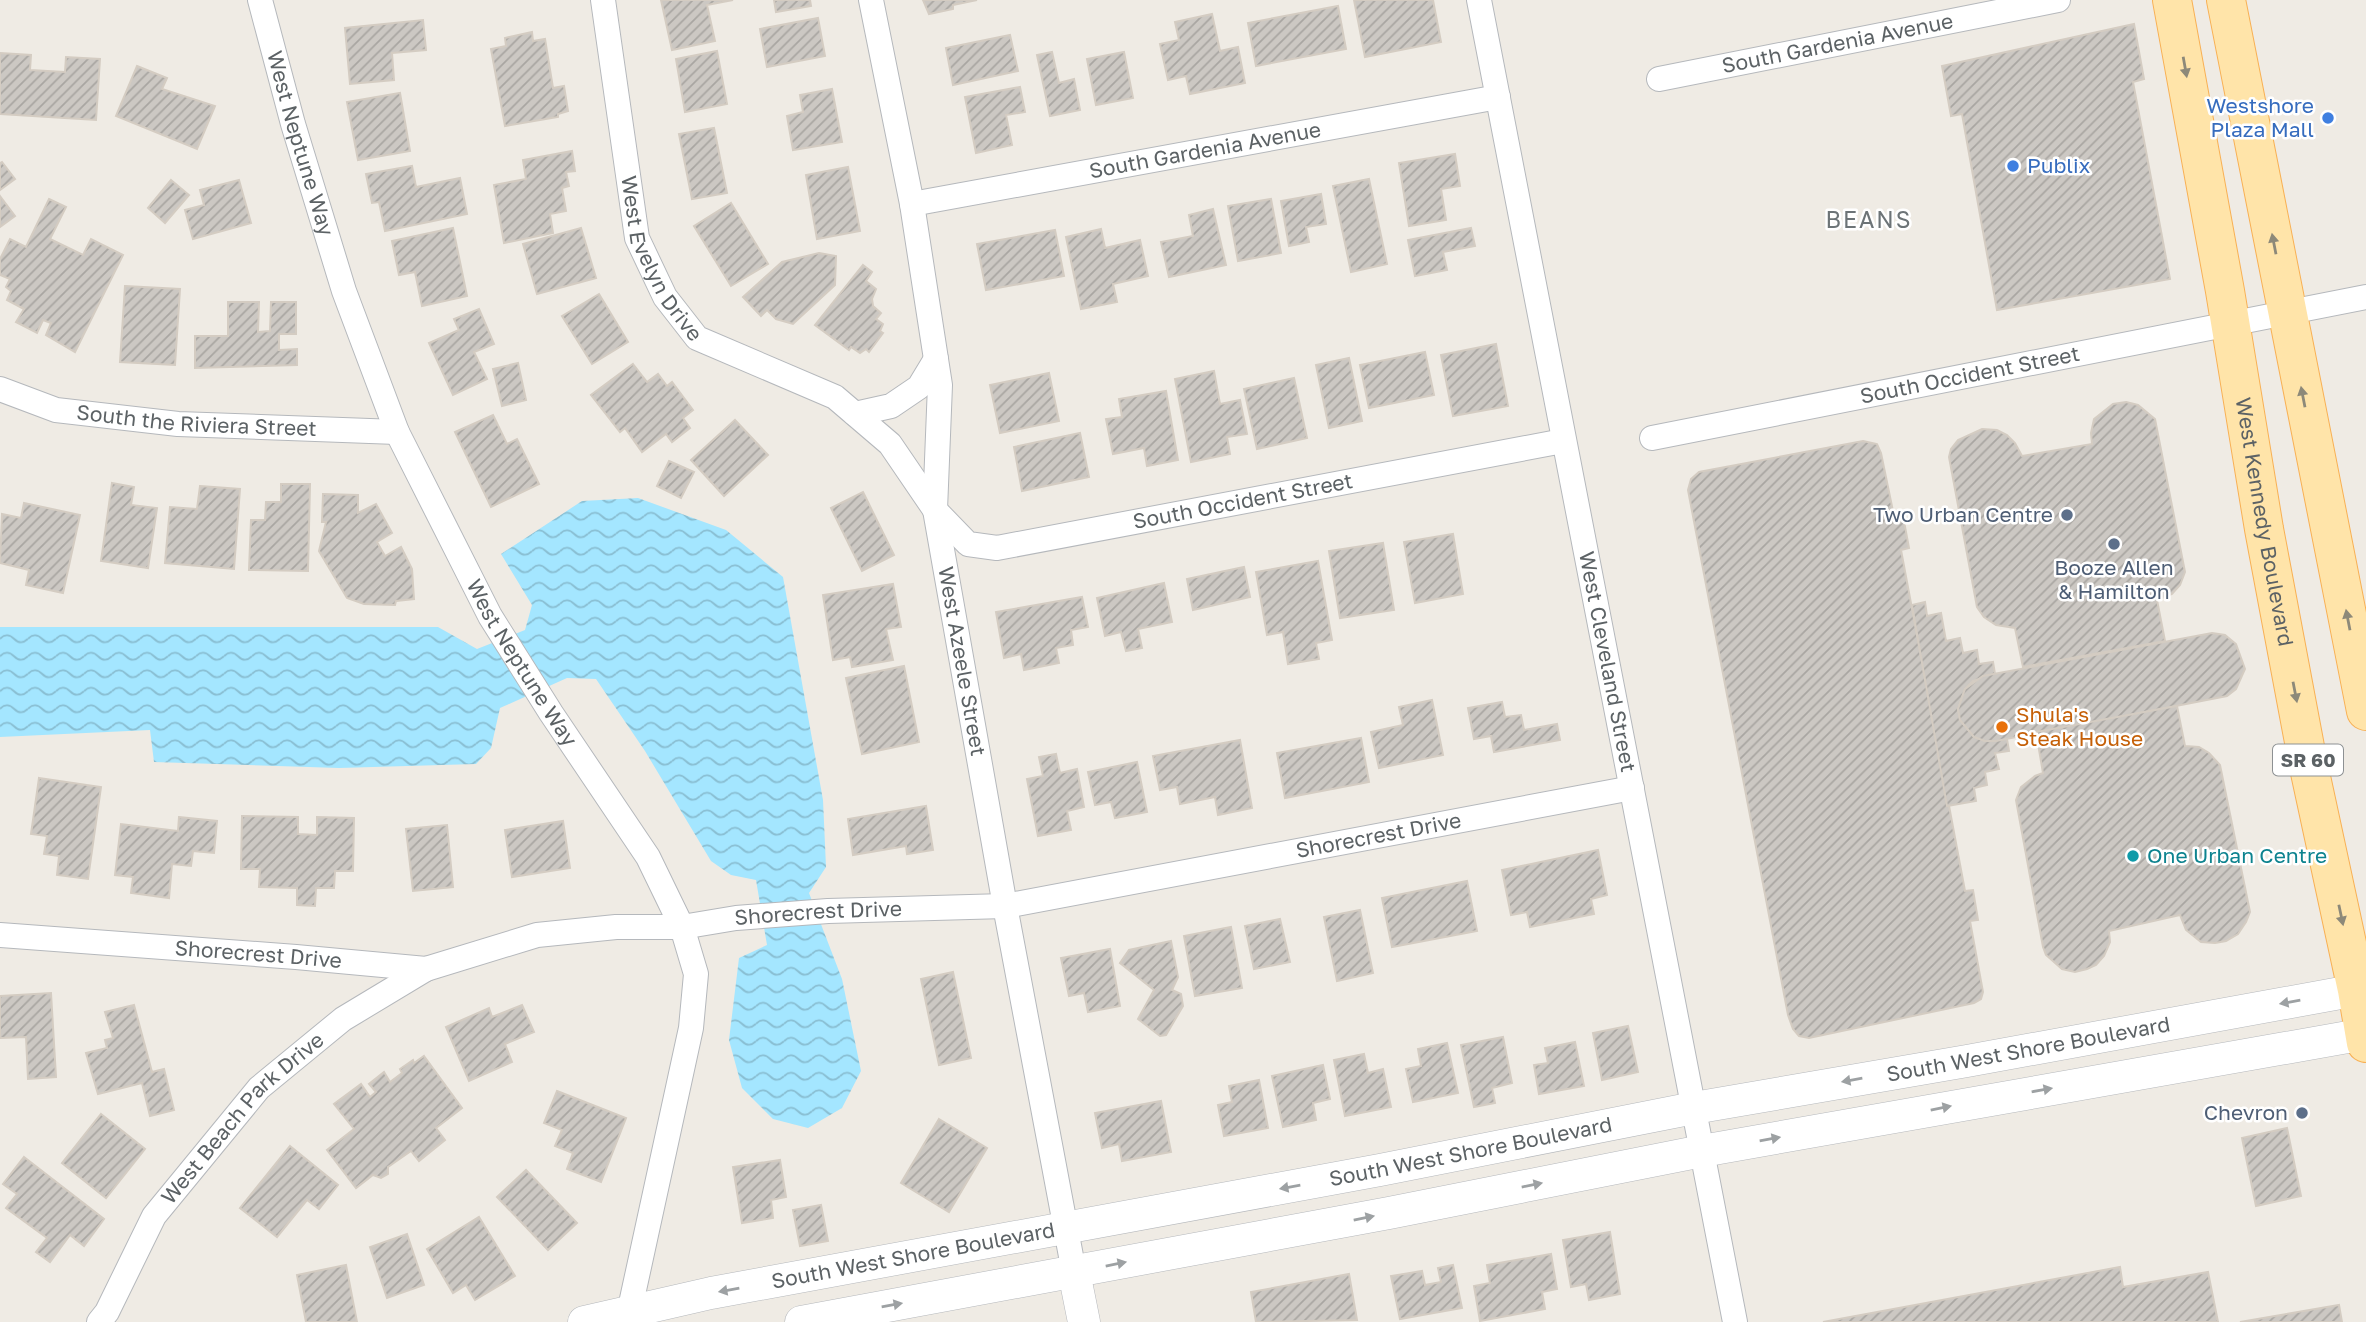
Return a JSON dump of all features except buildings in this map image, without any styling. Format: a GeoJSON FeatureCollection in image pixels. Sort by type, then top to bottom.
{"type":"FeatureCollection","features":[{"type":"Feature","properties":{"kind":"main road","name":"West Kennedy Boulevard"},"geometry":{"type":"LineString","coordinates":[[2172,0],[2269,555],[2308,763],[2365,1038]]}},
{"type":"Feature","properties":{"kind":"main road"},"geometry":{"type":"LineString","coordinates":[[2226,0],[2366,711]]}},
{"type":"Feature","properties":{"kind":"street","name":"West Neptune Way"},"geometry":{"type":"LineString","coordinates":[[260,0],[293,124],[344,291],[397,432],[490,616],[551,713],[649,858],[682,927],[696,974],[691,1028],[629,1317]]}},
{"type":"Feature","properties":{"kind":"street","name":"West Evelyn Drive"},"geometry":{"type":"LineString","coordinates":[[603,0],[637,239],[665,297],[697,338],[835,397],[890,444],[935,510]]}},
{"type":"Feature","properties":{"kind":"street","name":"West Azeele Street"},"geometry":{"type":"LineString","coordinates":[[871,0],[912,204],[940,385],[935,510],[1004,906],[1084,1322]]}},
{"type":"Feature","properties":{"kind":"street","name":"West Cleveland Street"},"geometry":{"type":"LineString","coordinates":[[1479,0],[1735,1322]]}},
{"type":"Feature","properties":{"kind":"street","name":"South Gardenia Avenue"},"geometry":{"type":"LineString","coordinates":[[1659,79],[2058,0]]}},
{"type":"Feature","properties":{"kind":"street","name":"South Gardenia Avenue"},"geometry":{"type":"LineString","coordinates":[[912,204],[1498,97]]}},
{"type":"Feature","properties":{"kind":"street","name":"South Occident Street"},"geometry":{"type":"LineString","coordinates":[[1652,438],[2366,297]]}},
{"type":"Feature","properties":{"kind":"street"},"geometry":{"type":"LineString","coordinates":[[855,414],[891,406],[919,387],[936,359]]}},
{"type":"Feature","properties":{"kind":"street","name":"South the Riviera Street"},"geometry":{"type":"LineString","coordinates":[[0,389],[56,410],[178,424],[397,432]]}},
{"type":"Feature","properties":{"kind":"street","name":"South Occident Street"},"geometry":{"type":"LineString","coordinates":[[935,510],[968,544],[997,548],[1563,441]]}},
{"type":"Feature","properties":{"kind":"street","name":"Shorecrest Drive"},"geometry":{"type":"LineString","coordinates":[[0,934],[426,969],[537,935],[616,927],[682,927],[736,918],[828,911],[1004,906],[1632,788]]}},
{"type":"Feature","properties":{"kind":"street","name":"West Beach Park Drive"},"geometry":{"type":"LineString","coordinates":[[105,1318],[155,1216],[259,1088],[343,1019],[426,969]]}},
{"type":"Feature","properties":{"kind":"street","name":"South West Shore Boulevard"},"geometry":{"type":"LineString","coordinates":[[584,1322],[629,1317],[711,1293],[1380,1170],[1694,1108],[2357,990]]}},
{"type":"Feature","properties":{"kind":"street","name":"South West Shore Boulevard"},"geometry":{"type":"LineString","coordinates":[[801,1322],[1375,1216],[1702,1151],[2365,1038]]}},
{"type":"Feature","properties":{"kind":"water"},"geometry":{"type":"Polygon","coordinates":[[[638,498],[726,530],[783,577],[823,800],[826,867],[809,893],[842,979],[861,1071],[842,1108],[808,1128],[773,1119],[742,1088],[729,1040],[739,958],[767,945],[756,880],[731,875],[711,861],[645,751],[596,679],[567,678],[500,708],[491,748],[476,764],[339,768],[154,762],[150,730],[0,737],[0,627],[438,627],[477,649],[525,630],[532,605],[501,554],[582,501],[638,498]]]}},
{"type":"Feature","properties":{"kind":"place","name":"Westshore Plaza Mall"},"geometry":{"type":"Point","coordinates":[2328,118]}},
{"type":"Feature","properties":{"kind":"place","name":"Publix"},"geometry":{"type":"Point","coordinates":[2013,166]}},
{"type":"Feature","properties":{"kind":"place","name":"Two Urban Centre"},"geometry":{"type":"Point","coordinates":[2067,515]}},
{"type":"Feature","properties":{"kind":"place","name":"Booze Allen & Hamilton"},"geometry":{"type":"Point","coordinates":[2114,544]}},
{"type":"Feature","properties":{"kind":"place","name":"Shula's Steak House"},"geometry":{"type":"Point","coordinates":[2002,727]}},
{"type":"Feature","properties":{"kind":"place","name":"One Urban Centre"},"geometry":{"type":"Point","coordinates":[2133,856]}},
{"type":"Feature","properties":{"kind":"place","name":"Chevron"},"geometry":{"type":"Point","coordinates":[2302,1113]}},
{"type":"Feature","properties":{"kind":"district","name":"BEANS"},"geometry":{"type":"Point","coordinates":[1869,220]}}]}
